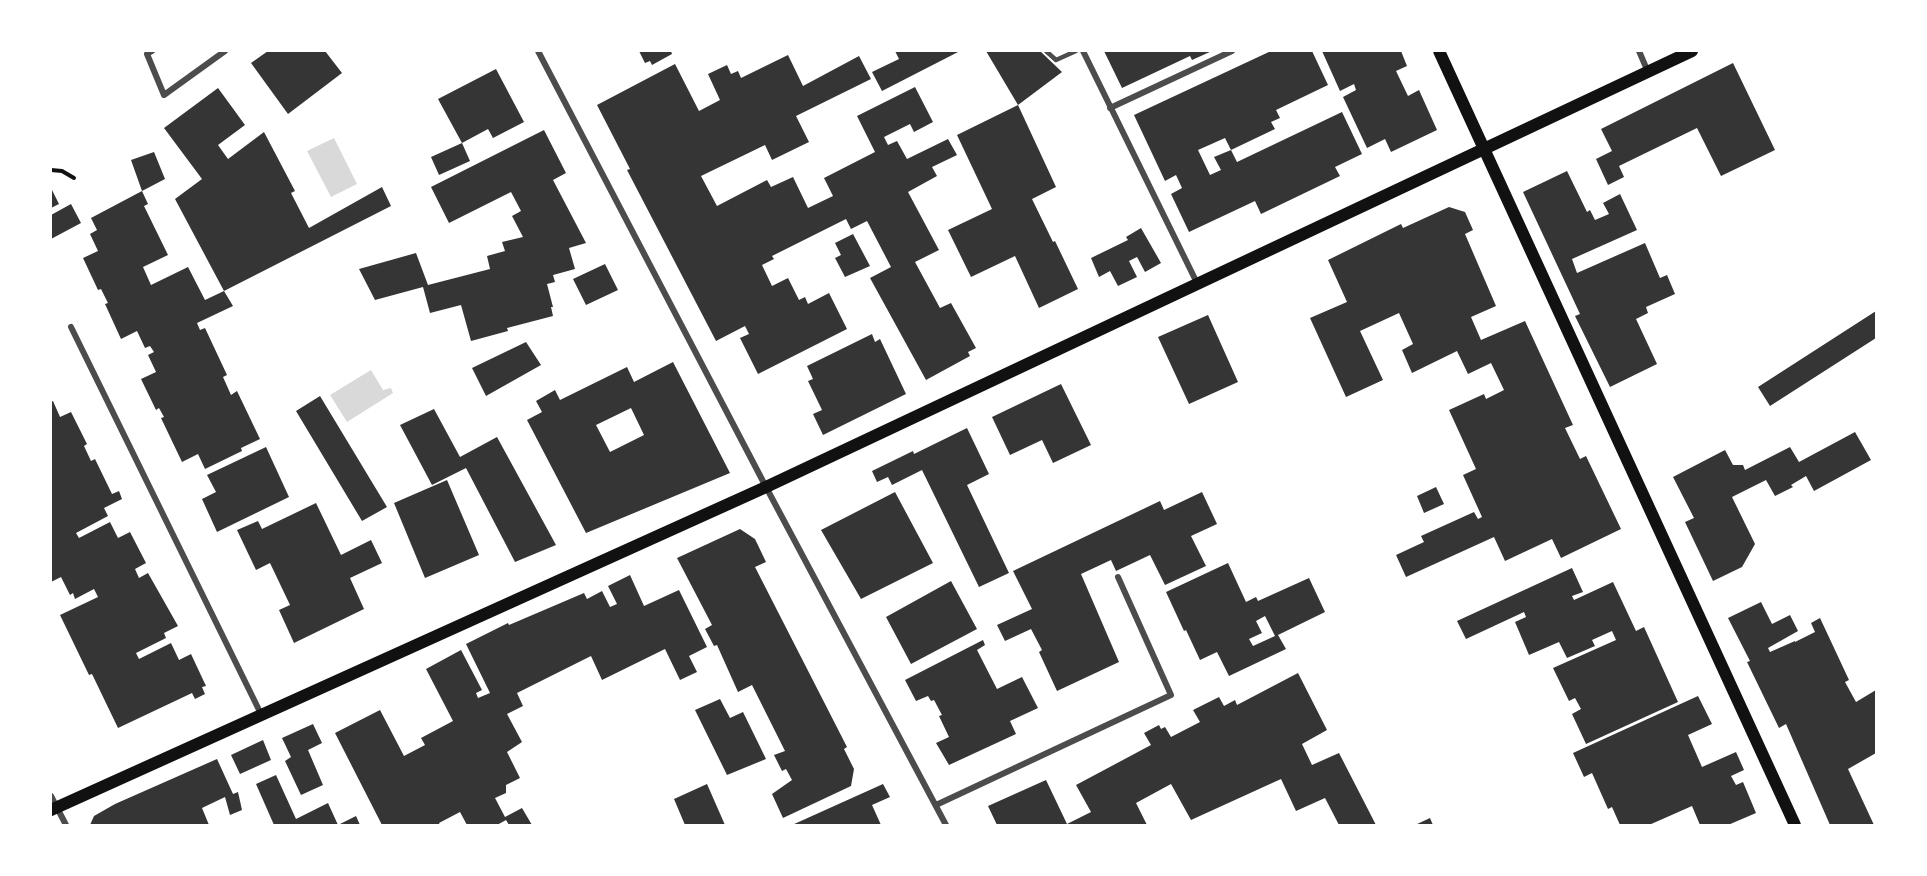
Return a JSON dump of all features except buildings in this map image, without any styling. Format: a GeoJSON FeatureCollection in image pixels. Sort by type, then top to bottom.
{"type":"FeatureCollection","features":[{"type":"Feature","properties":{"kind":"main road"},"geometry":{"type":"LineString","coordinates":[[1439,51],[1795,825]]}},
{"type":"Feature","properties":{"kind":"main road"},"geometry":{"type":"LineString","coordinates":[[53,804],[261,714],[766,487],[1692,51]]}},
{"type":"Feature","properties":{"kind":"street"},"geometry":{"type":"LineString","coordinates":[[152,51],[147,54],[165,95],[225,51]]}},
{"type":"Feature","properties":{"kind":"street"},"geometry":{"type":"LineString","coordinates":[[538,51],[946,825]]}},
{"type":"Feature","properties":{"kind":"street"},"geometry":{"type":"LineString","coordinates":[[1083,51],[1198,285]]}},
{"type":"Feature","properties":{"kind":"street"},"geometry":{"type":"LineString","coordinates":[[1110,108],[1232,51]]}},
{"type":"Feature","properties":{"kind":"street"},"geometry":{"type":"LineString","coordinates":[[1639,51],[1648,72]]}},
{"type":"Feature","properties":{"kind":"street"},"geometry":{"type":"LineString","coordinates":[[71,327],[261,714]]}},
{"type":"Feature","properties":{"kind":"street"},"geometry":{"type":"LineString","coordinates":[[936,805],[1171,695],[1118,577]]}},
{"type":"Feature","properties":{"kind":"street"},"geometry":{"type":"LineString","coordinates":[[53,804],[66,825]]}},
{"type":"Feature","properties":{"kind":"lane"},"geometry":{"type":"LineString","coordinates":[[1046,51],[1056,60],[1076,51]]}},
{"type":"Feature","properties":{"kind":"path"},"geometry":{"type":"LineString","coordinates":[[51,170],[62,171],[74,178]]}},
{"type":"Feature","properties":{"kind":"shaded area"},"geometry":{"type":"Polygon","coordinates":[[[334,138],[357,184],[331,197],[307,151],[334,138]]]}},
{"type":"Feature","properties":{"kind":"shaded area"},"geometry":{"type":"Polygon","coordinates":[[[371,370],[383,390],[391,388],[393,393],[347,422],[330,395],[371,370]]]}}]}
